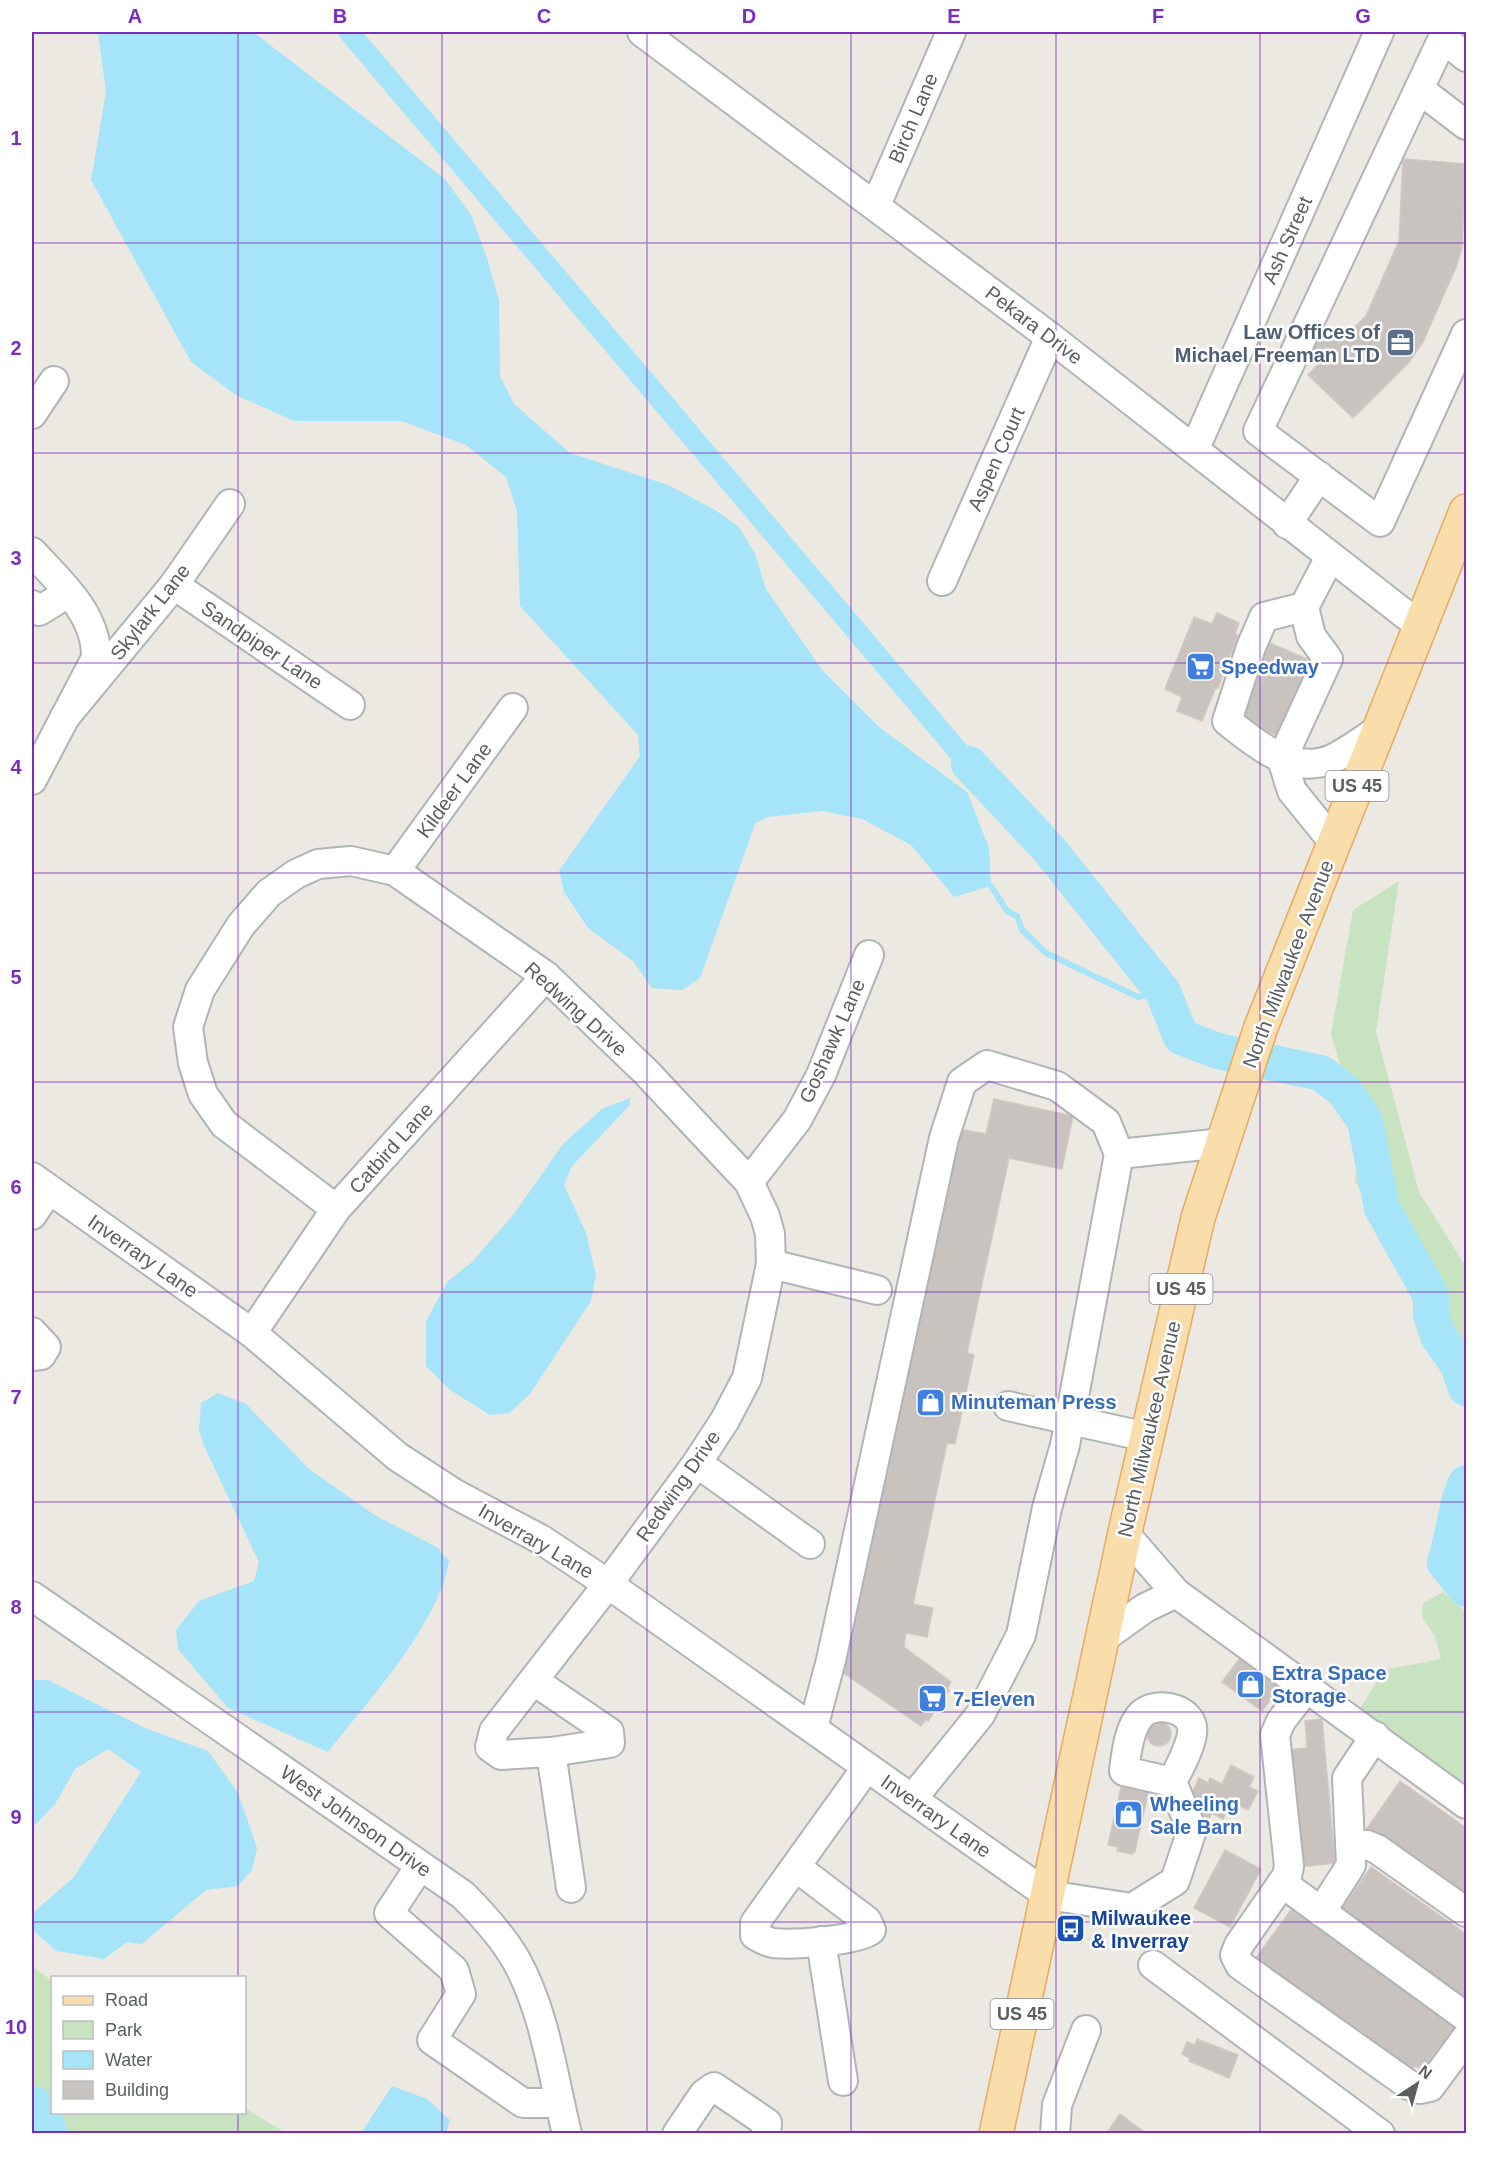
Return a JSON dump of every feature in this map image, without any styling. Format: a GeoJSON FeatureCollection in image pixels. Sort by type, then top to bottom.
{"type":"FeatureCollection","features":[{"type":"Feature","properties":{"kind":"main road","name":"North Milwaukee Avenue"},"geometry":{"type":"LineString","coordinates":[[996,2133],[1125,1534],[1198,1218],[1261,1028],[1467,511]]}},
{"type":"Feature","properties":{"kind":"street","name":"Pekara Drive"},"geometry":{"type":"LineString","coordinates":[[642,32],[1050,337],[1420,626]]}},
{"type":"Feature","properties":{"kind":"street","name":"Birch Lane"},"geometry":{"type":"LineString","coordinates":[[876,205],[951,32]]}},
{"type":"Feature","properties":{"kind":"street","name":"Ash Street"},"geometry":{"type":"LineString","coordinates":[[1195,448],[1379,32]]}},
{"type":"Feature","properties":{"kind":"street"},"geometry":{"type":"LineString","coordinates":[[1467,57],[1443,38],[1258,431],[1380,522],[1467,334]]}},
{"type":"Feature","properties":{"kind":"street"},"geometry":{"type":"LineString","coordinates":[[1419,89],[1467,125]]}},
{"type":"Feature","properties":{"kind":"street","name":"Aspen Court"},"geometry":{"type":"LineString","coordinates":[[942,581],[1050,337]]}},
{"type":"Feature","properties":{"kind":"street"},"geometry":{"type":"LineString","coordinates":[[32,414],[54,381]]}},
{"type":"Feature","properties":{"kind":"street"},"geometry":{"type":"LineString","coordinates":[[1287,524],[1319,476]]}},
{"type":"Feature","properties":{"kind":"street","name":"Skylark Lane"},"geometry":{"type":"LineString","coordinates":[[65,717],[174,585],[230,504]]}},
{"type":"Feature","properties":{"kind":"street"},"geometry":{"type":"LineString","coordinates":[[32,552],[86,616],[97,641],[96,658],[32,780]]}},
{"type":"Feature","properties":{"kind":"street"},"geometry":{"type":"LineString","coordinates":[[1330,557],[1304,607],[1311,636],[1328,659],[1282,759],[1292,791],[1335,844]]}},
{"type":"Feature","properties":{"kind":"street","name":"Sandpiper Lane"},"geometry":{"type":"LineString","coordinates":[[174,585],[350,705]]}},
{"type":"Feature","properties":{"kind":"street"},"geometry":{"type":"LineString","coordinates":[[32,605],[39,611],[68,593]]}},
{"type":"Feature","properties":{"kind":"street"},"geometry":{"type":"LineString","coordinates":[[1304,607],[1264,617],[1251,647],[1227,721],[1282,759],[1298,764],[1324,762],[1380,729]]}},
{"type":"Feature","properties":{"kind":"street","name":"Kildeer Lane"},"geometry":{"type":"LineString","coordinates":[[395,871],[513,708]]}},
{"type":"Feature","properties":{"kind":"street","name":"Redwing Drive"},"geometry":{"type":"LineString","coordinates":[[336,1209],[224,1124],[203,1094],[192,1064],[188,1027],[200,990],[241,925],[269,893],[296,874],[318,864],[351,861],[395,871],[546,976],[646,1072],[749,1182],[767,1225],[771,1264],[747,1378],[697,1463],[608,1584],[494,1731],[490,1747],[501,1755],[551,1752]]}},
{"type":"Feature","properties":{"kind":"street","name":"Goshawk Lane"},"geometry":{"type":"LineString","coordinates":[[749,1182],[797,1120],[821,1075],[869,955]]}},
{"type":"Feature","properties":{"kind":"street","name":"Catbird Lane"},"geometry":{"type":"LineString","coordinates":[[252,1333],[336,1209],[546,976]]}},
{"type":"Feature","properties":{"kind":"street"},"geometry":{"type":"LineString","coordinates":[[813,1728],[831,1660],[944,1138],[962,1082],[987,1065],[1057,1086],[1106,1122],[1119,1154],[1070,1419],[1047,1508],[1022,1635],[980,1715],[912,1799]]}},
{"type":"Feature","properties":{"kind":"street"},"geometry":{"type":"LineString","coordinates":[[1119,1154],[1223,1143]]}},
{"type":"Feature","properties":{"kind":"street"},"geometry":{"type":"LineString","coordinates":[[32,1215],[40,1184]]}},
{"type":"Feature","properties":{"kind":"street","name":"Inverrary Lane"},"geometry":{"type":"LineString","coordinates":[[40,1184],[252,1333],[398,1457],[455,1494],[542,1540],[608,1584],[1048,1894]]}},
{"type":"Feature","properties":{"kind":"street"},"geometry":{"type":"LineString","coordinates":[[771,1264],[877,1290]]}},
{"type":"Feature","properties":{"kind":"street"},"geometry":{"type":"LineString","coordinates":[[32,1332],[45,1347],[41,1355],[32,1356]]}},
{"type":"Feature","properties":{"kind":"street"},"geometry":{"type":"LineString","coordinates":[[1008,1406],[1147,1437]]}},
{"type":"Feature","properties":{"kind":"street"},"geometry":{"type":"LineString","coordinates":[[697,1463],[810,1544]]}},
{"type":"Feature","properties":{"kind":"street"},"geometry":{"type":"LineString","coordinates":[[1125,1534],[1176,1593],[1308,1686],[1467,1804]]}},
{"type":"Feature","properties":{"kind":"street"},"geometry":{"type":"LineString","coordinates":[[1103,1638],[1145,1608],[1176,1593]]}},
{"type":"Feature","properties":{"kind":"street","name":"West Johnson Drive"},"geometry":{"type":"LineString","coordinates":[[32,1596],[463,1895],[487,1919],[516,1960],[536,2006],[567,2133]]}},
{"type":"Feature","properties":{"kind":"street"},"geometry":{"type":"LineString","coordinates":[[534,1681],[609,1732],[610,1743],[551,1752],[571,1888]]}},
{"type":"Feature","properties":{"kind":"street"},"geometry":{"type":"LineString","coordinates":[[1308,1686],[1281,1721],[1275,1735],[1289,1866],[1282,1883],[1239,1945],[1235,1955],[1240,1965],[1409,2085],[1420,2089],[1430,2087],[1467,2038]]}},
{"type":"Feature","properties":{"kind":"street"},"geometry":{"type":"LineString","coordinates":[[1321,1912],[1351,1865],[1347,1778],[1375,1736]]}},
{"type":"Feature","properties":{"kind":"street"},"geometry":{"type":"LineString","coordinates":[[796,1868],[867,1921],[872,1930],[866,1935],[822,1941],[771,1943],[755,1935],[755,1923],[867,1767]]}},
{"type":"Feature","properties":{"kind":"street"},"geometry":{"type":"LineString","coordinates":[[1048,1894],[1132,1908],[1175,1881],[1192,1830],[1172,1782]]}},
{"type":"Feature","properties":{"kind":"street"},"geometry":{"type":"LineString","coordinates":[[1351,1845],[1367,1845],[1377,1848],[1467,1912]]}},
{"type":"Feature","properties":{"kind":"street"},"geometry":{"type":"LineString","coordinates":[[420,1866],[388,1913],[454,1970],[461,1994],[432,2040],[522,2103],[559,2103]]}},
{"type":"Feature","properties":{"kind":"street"},"geometry":{"type":"LineString","coordinates":[[1282,1883],[1467,2017]]}},
{"type":"Feature","properties":{"kind":"street"},"geometry":{"type":"LineString","coordinates":[[822,1941],[843,2081]]}},
{"type":"Feature","properties":{"kind":"street"},"geometry":{"type":"LineString","coordinates":[[1154,1965],[1380,2133]]}},
{"type":"Feature","properties":{"kind":"street"},"geometry":{"type":"LineString","coordinates":[[1054,2133],[1057,2105],[1086,2030]]}},
{"type":"Feature","properties":{"kind":"street"},"geometry":{"type":"LineString","coordinates":[[677,2133],[704,2094],[714,2087],[758,2115],[767,2123],[766,2133]]}},
{"type":"Feature","properties":{"kind":"green space"},"geometry":{"type":"Polygon","coordinates":[[[1399,881],[1376,1032],[1419,1192],[1466,1267],[1466,1394],[1355,1181],[1359,1126],[1331,1035],[1353,910],[1399,881]]]}},
{"type":"Feature","properties":{"kind":"green space"},"geometry":{"type":"Polygon","coordinates":[[[1443,1592],[1466,1612],[1466,1792],[1359,1710],[1384,1670],[1441,1659],[1435,1636],[1422,1617],[1423,1603],[1443,1592]]]}},
{"type":"Feature","properties":{"kind":"green space"},"geometry":{"type":"Polygon","coordinates":[[[32,1966],[51,1980],[51,2114],[246,2114],[246,2109],[286,2133],[32,2133],[32,1966]]]}},
{"type":"Feature","properties":{"kind":"water"},"geometry":{"type":"Polygon","coordinates":[[[98,32],[253,32],[445,179],[471,215],[486,255],[499,300],[500,376],[514,404],[570,453],[668,485],[715,510],[739,527],[755,554],[766,589],[822,670],[879,727],[967,792],[989,848],[991,886],[954,897],[911,845],[862,819],[823,811],[767,817],[755,824],[700,978],[682,990],[652,988],[633,961],[588,928],[564,892],[559,871],[640,756],[638,735],[520,606],[517,511],[506,477],[466,445],[402,421],[294,421],[236,395],[191,362],[91,180],[106,92],[98,32]]]}},
{"type":"Feature","properties":{"kind":"water"},"geometry":{"type":"Polygon","coordinates":[[[630,1098],[630,1105],[572,1166],[564,1185],[586,1233],[596,1275],[591,1301],[530,1394],[509,1413],[490,1415],[450,1390],[426,1366],[426,1321],[448,1281],[472,1262],[514,1214],[563,1144],[602,1109],[630,1098]]]}},
{"type":"Feature","properties":{"kind":"water"},"geometry":{"type":"Polygon","coordinates":[[[218,1393],[246,1404],[309,1469],[376,1516],[437,1547],[449,1561],[443,1585],[417,1636],[381,1686],[328,1752],[228,1708],[178,1649],[176,1630],[199,1601],[254,1581],[259,1562],[199,1431],[201,1403],[218,1393]]]}},
{"type":"Feature","properties":{"kind":"water"},"geometry":{"type":"Polygon","coordinates":[[[32,1680],[48,1680],[147,1729],[208,1751],[238,1793],[257,1848],[252,1870],[238,1886],[206,1890],[142,1944],[127,1942],[104,1959],[56,1951],[32,1929],[35,1911],[74,1877],[141,1772],[108,1749],[75,1769],[55,1804],[35,1825],[32,1825],[32,1680]]]}},
{"type":"Feature","properties":{"kind":"water"},"geometry":{"type":"Polygon","coordinates":[[[32,2085],[46,2091],[51,2101],[51,2114],[62,2114],[68,2133],[32,2133],[32,2085]]]}},
{"type":"Feature","properties":{"kind":"water"},"geometry":{"type":"Polygon","coordinates":[[[392,2086],[427,2099],[450,2120],[446,2133],[361,2133],[392,2086]]]}},
{"type":"Feature","properties":{"kind":"building"},"geometry":{"type":"Polygon","coordinates":[[[1403,159],[1466,164],[1462,248],[1423,342],[1410,361],[1353,418],[1308,375],[1321,362],[1298,352],[1309,325],[1342,340],[1366,316],[1399,241],[1403,159]]]}},
{"type":"Feature","properties":{"kind":"building","name":"Speedway"},"geometry":{"type":"Polygon","coordinates":[[[1217,613],[1239,623],[1235,634],[1238,635],[1218,688],[1215,689],[1202,721],[1177,711],[1182,697],[1165,689],[1194,617],[1212,624],[1217,613]]]}},
{"type":"Feature","properties":{"kind":"building","name":"Speedway"},"geometry":{"type":"Polygon","coordinates":[[[1270,643],[1311,661],[1278,736],[1237,717],[1270,643]]]}},
{"type":"Feature","properties":{"kind":"building"},"geometry":{"type":"Polygon","coordinates":[[[994,1099],[1073,1116],[1062,1169],[1009,1158],[967,1353],[974,1355],[955,1444],[947,1443],[913,1604],[933,1608],[927,1637],[906,1633],[904,1647],[951,1682],[947,1689],[949,1690],[928,1721],[926,1719],[921,1726],[842,1672],[959,1129],[986,1134],[994,1099]]]}},
{"type":"Feature","properties":{"kind":"building","name":"Extra Space Storage"},"geometry":{"type":"Polygon","coordinates":[[[1240,1658],[1280,1687],[1262,1711],[1222,1682],[1240,1658]]]}},
{"type":"Feature","properties":{"kind":"building"},"geometry":{"type":"Polygon","coordinates":[[[1322,1719],[1335,1863],[1299,1867],[1287,1750],[1307,1748],[1305,1721],[1322,1719]]]}},
{"type":"Feature","properties":{"kind":"building"},"geometry":{"type":"Polygon","coordinates":[[[1159,1722],[1164,1723],[1170,1729],[1170,1739],[1164,1745],[1159,1746],[1154,1745],[1148,1739],[1147,1734],[1148,1729],[1154,1723],[1159,1722]]]}},
{"type":"Feature","properties":{"kind":"building"},"geometry":{"type":"Polygon","coordinates":[[[1231,1765],[1254,1777],[1249,1787],[1258,1791],[1248,1810],[1229,1800],[1227,1804],[1230,1805],[1223,1819],[1212,1813],[1209,1819],[1194,1811],[1199,1801],[1190,1796],[1199,1778],[1208,1783],[1210,1778],[1222,1784],[1231,1765]]]}},
{"type":"Feature","properties":{"kind":"building","name":"Wheeling Sale Barn"},"geometry":{"type":"Polygon","coordinates":[[[1123,1779],[1150,1785],[1135,1851],[1132,1854],[1117,1851],[1118,1847],[1108,1845],[1123,1779]]]}},
{"type":"Feature","properties":{"kind":"building"},"geometry":{"type":"Polygon","coordinates":[[[1400,1781],[1466,1828],[1466,1902],[1366,1830],[1400,1781]]]}},
{"type":"Feature","properties":{"kind":"building"},"geometry":{"type":"Polygon","coordinates":[[[1225,1850],[1261,1869],[1230,1927],[1194,1908],[1225,1850]]]}},
{"type":"Feature","properties":{"kind":"building"},"geometry":{"type":"Polygon","coordinates":[[[1371,1867],[1466,1934],[1466,2002],[1339,1912],[1371,1867]]]}},
{"type":"Feature","properties":{"kind":"building"},"geometry":{"type":"Polygon","coordinates":[[[1291,1910],[1455,2026],[1457,2029],[1445,2047],[1441,2044],[1422,2070],[1415,2066],[1410,2073],[1253,1962],[1291,1910]]]}},
{"type":"Feature","properties":{"kind":"building"},"geometry":{"type":"Polygon","coordinates":[[[1197,2039],[1238,2055],[1229,2078],[1189,2061],[1190,2058],[1182,2054],[1187,2042],[1195,2045],[1197,2039]]]}},
{"type":"Feature","properties":{"kind":"building"},"geometry":{"type":"Polygon","coordinates":[[[1120,2114],[1147,2134],[1106,2134],[1120,2114]]]}},
{"type":"Feature","properties":{"kind":"waterway"},"geometry":{"type":"LineString","coordinates":[[349,32],[969,764]]}},
{"type":"Feature","properties":{"kind":"waterway"},"geometry":{"type":"LineString","coordinates":[[969,764],[1048,848],[1163,992],[1181,1037],[1218,1051],[1321,1073],[1344,1091],[1365,1121],[1382,1208],[1431,1296],[1431,1315],[1438,1336],[1458,1365],[1466,1388]]}},
{"type":"Feature","properties":{"kind":"waterway"},"geometry":{"type":"LineString","coordinates":[[991,886],[1007,911],[1017,916],[1022,930],[1046,953],[1138,997],[1163,992]]}},
{"type":"Feature","properties":{"kind":"waterway"},"geometry":{"type":"LineString","coordinates":[[1466,1483],[1445,1563],[1466,1589]]}},
{"type":"Feature","properties":{"kind":"place","name":"Law Offices of Michael Freeman LTD"},"geometry":{"type":"Point","coordinates":[1401,343]}},
{"type":"Feature","properties":{"kind":"place","name":"Speedway"},"geometry":{"type":"Point","coordinates":[1200,667]}},
{"type":"Feature","properties":{"kind":"place","name":"Minuteman Press"},"geometry":{"type":"Point","coordinates":[930,1402]}},
{"type":"Feature","properties":{"kind":"place","name":"Extra Space Storage"},"geometry":{"type":"Point","coordinates":[1251,1685]}},
{"type":"Feature","properties":{"kind":"place","name":"7-Eleven"},"geometry":{"type":"Point","coordinates":[932,1699]}},
{"type":"Feature","properties":{"kind":"place","name":"Wheeling Sale Barn"},"geometry":{"type":"Point","coordinates":[1129,1815]}},
{"type":"Feature","properties":{"kind":"place","name":"Milwaukee & Inverray"},"geometry":{"type":"Point","coordinates":[1070,1929]}}]}
